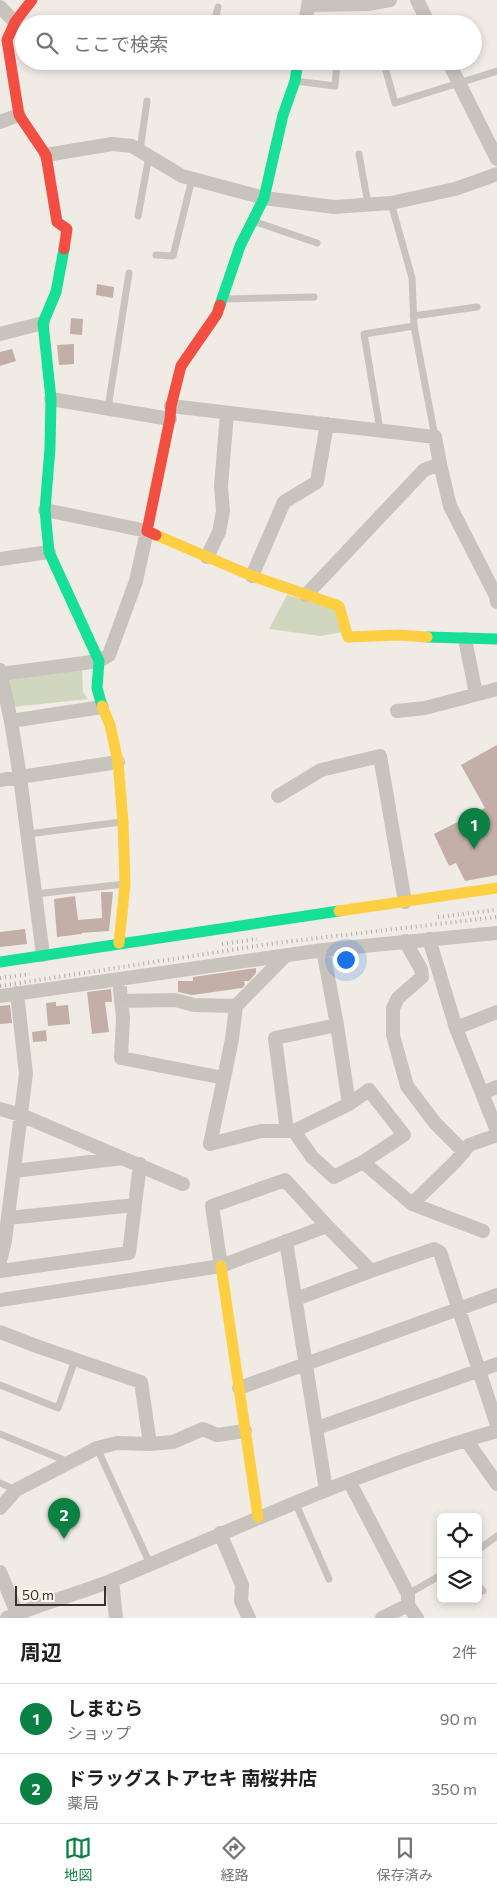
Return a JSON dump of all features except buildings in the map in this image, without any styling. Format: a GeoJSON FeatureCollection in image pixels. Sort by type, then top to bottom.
{"type":"FeatureCollection","features":[{"type":"Feature","properties":{"kind":"street"},"geometry":{"type":"LineString","coordinates":[[20,15],[32,0]]}},
{"type":"Feature","properties":{"kind":"street"},"geometry":{"type":"LineString","coordinates":[[307,15],[309,2],[368,4],[390,0]]}},
{"type":"Feature","properties":{"kind":"street"},"geometry":{"type":"LineString","coordinates":[[417,0],[424,15]]}},
{"type":"Feature","properties":{"kind":"street"},"geometry":{"type":"LineString","coordinates":[[0,7],[15,22],[7,40],[19,115],[46,155],[57,222],[68,229],[56,292],[43,323],[51,399],[50,448],[45,510],[49,552],[98,661],[97,688],[102,707],[110,725],[118,762],[123,822],[125,884],[119,943]]}},
{"type":"Feature","properties":{"kind":"street"},"geometry":{"type":"LineString","coordinates":[[0,674],[98,661],[109,655],[136,581],[181,366],[217,314],[240,246],[264,198],[283,115],[295,82],[297,70]]}},
{"type":"Feature","properties":{"kind":"street"},"geometry":{"type":"LineString","coordinates":[[452,70],[497,159]]}},
{"type":"Feature","properties":{"kind":"street"},"geometry":{"type":"LineString","coordinates":[[0,122],[19,115]]}},
{"type":"Feature","properties":{"kind":"street"},"geometry":{"type":"LineString","coordinates":[[46,155],[112,144],[132,146],[182,176],[264,198],[334,207],[391,203],[455,189],[497,174]]}},
{"type":"Feature","properties":{"kind":"street"},"geometry":{"type":"LineString","coordinates":[[0,334],[43,323]]}},
{"type":"Feature","properties":{"kind":"street"},"geometry":{"type":"LineString","coordinates":[[51,399],[108,408],[170,413],[227,412],[435,437],[450,506],[496,596],[497,602]]}},
{"type":"Feature","properties":{"kind":"street"},"geometry":{"type":"LineString","coordinates":[[208,557],[219,532],[223,511],[221,486],[227,412]]}},
{"type":"Feature","properties":{"kind":"street"},"geometry":{"type":"LineString","coordinates":[[252,576],[284,502],[317,482],[327,424]]}},
{"type":"Feature","properties":{"kind":"street"},"geometry":{"type":"LineString","coordinates":[[306,595],[424,470],[440,464]]}},
{"type":"Feature","properties":{"kind":"street"},"geometry":{"type":"LineString","coordinates":[[45,510],[147,531],[252,576],[339,606],[348,636],[399,635],[497,639]]}},
{"type":"Feature","properties":{"kind":"street"},"geometry":{"type":"LineString","coordinates":[[0,559],[49,552]]}},
{"type":"Feature","properties":{"kind":"street"},"geometry":{"type":"LineString","coordinates":[[465,639],[476,694]]}},
{"type":"Feature","properties":{"kind":"street"},"geometry":{"type":"LineString","coordinates":[[0,670],[12,721],[43,955]]}},
{"type":"Feature","properties":{"kind":"street"},"geometry":{"type":"LineString","coordinates":[[397,711],[426,708],[497,689]]}},
{"type":"Feature","properties":{"kind":"street"},"geometry":{"type":"LineString","coordinates":[[12,721],[102,707]]}},
{"type":"Feature","properties":{"kind":"street"},"geometry":{"type":"LineString","coordinates":[[278,796],[321,770],[380,756],[405,902]]}},
{"type":"Feature","properties":{"kind":"street"},"geometry":{"type":"LineString","coordinates":[[0,780],[118,762]]}},
{"type":"Feature","properties":{"kind":"street"},"geometry":{"type":"LineString","coordinates":[[0,962],[497,888]]}},
{"type":"Feature","properties":{"kind":"street"},"geometry":{"type":"LineString","coordinates":[[0,996],[323,950],[497,933]]}},
{"type":"Feature","properties":{"kind":"street"},"geometry":{"type":"LineString","coordinates":[[429,939],[456,1028],[497,1131]]}},
{"type":"Feature","properties":{"kind":"street"},"geometry":{"type":"LineString","coordinates":[[405,941],[421,969],[422,977],[398,998],[393,1008],[393,1034],[407,1086],[434,1123],[464,1152]]}},
{"type":"Feature","properties":{"kind":"street"},"geometry":{"type":"LineString","coordinates":[[323,950],[349,1104]]}},
{"type":"Feature","properties":{"kind":"street"},"geometry":{"type":"LineString","coordinates":[[285,956],[236,1006],[232,1038],[210,1144],[261,1131],[290,1131],[349,1104],[369,1090],[404,1135],[363,1162],[334,1177],[312,1157],[290,1131],[275,1038],[337,1025]]}},
{"type":"Feature","properties":{"kind":"street"},"geometry":{"type":"LineString","coordinates":[[119,979],[123,1018],[121,1058],[224,1078]]}},
{"type":"Feature","properties":{"kind":"street"},"geometry":{"type":"LineString","coordinates":[[0,1261],[3,1235],[8,1218],[26,1074],[16,993]]}},
{"type":"Feature","properties":{"kind":"street"},"geometry":{"type":"LineString","coordinates":[[121,1000],[175,1000],[194,1005],[236,1006]]}},
{"type":"Feature","properties":{"kind":"street"},"geometry":{"type":"LineString","coordinates":[[456,1028],[497,1012]]}},
{"type":"Feature","properties":{"kind":"street"},"geometry":{"type":"LineString","coordinates":[[482,1093],[497,1087]]}},
{"type":"Feature","properties":{"kind":"street"},"geometry":{"type":"LineString","coordinates":[[0,1109],[21,1115],[184,1184]]}},
{"type":"Feature","properties":{"kind":"street"},"geometry":{"type":"LineString","coordinates":[[412,1204],[455,1162],[469,1145],[497,1135]]}},
{"type":"Feature","properties":{"kind":"street"},"geometry":{"type":"LineString","coordinates":[[14,1170],[124,1158]]}},
{"type":"Feature","properties":{"kind":"street"},"geometry":{"type":"LineString","coordinates":[[363,1162],[412,1204],[483,1231]]}},
{"type":"Feature","properties":{"kind":"street"},"geometry":{"type":"LineString","coordinates":[[0,1271],[129,1253],[140,1164]]}},
{"type":"Feature","properties":{"kind":"street"},"geometry":{"type":"LineString","coordinates":[[258,1517],[212,1206],[285,1180],[371,1271]]}},
{"type":"Feature","properties":{"kind":"street"},"geometry":{"type":"LineString","coordinates":[[8,1218],[135,1205]]}},
{"type":"Feature","properties":{"kind":"street"},"geometry":{"type":"LineString","coordinates":[[0,1300],[221,1266],[327,1226]]}},
{"type":"Feature","properties":{"kind":"street"},"geometry":{"type":"LineString","coordinates":[[286,1241],[326,1490]]}},
{"type":"Feature","properties":{"kind":"street"},"geometry":{"type":"LineString","coordinates":[[296,1299],[434,1249],[440,1252],[497,1425]]}},
{"type":"Feature","properties":{"kind":"street"},"geometry":{"type":"LineString","coordinates":[[238,1388],[497,1295]]}},
{"type":"Feature","properties":{"kind":"street"},"geometry":{"type":"LineString","coordinates":[[0,1332],[141,1382],[150,1444]]}},
{"type":"Feature","properties":{"kind":"street"},"geometry":{"type":"LineString","coordinates":[[317,1428],[497,1364]]}},
{"type":"Feature","properties":{"kind":"street"},"geometry":{"type":"LineString","coordinates":[[0,1508],[16,1490],[97,1448],[117,1443],[150,1444],[173,1442],[203,1429],[217,1435],[245,1431]]}},
{"type":"Feature","properties":{"kind":"street"},"geometry":{"type":"LineString","coordinates":[[0,1572],[14,1617],[112,1580],[258,1517],[349,1481],[497,1431]]}},
{"type":"Feature","properties":{"kind":"street"},"geometry":{"type":"LineString","coordinates":[[466,1440],[497,1484]]}},
{"type":"Feature","properties":{"kind":"street"},"geometry":{"type":"LineString","coordinates":[[349,1481],[417,1618]]}},
{"type":"Feature","properties":{"kind":"street"},"geometry":{"type":"LineString","coordinates":[[220,1533],[242,1585],[241,1601],[250,1618]]}},
{"type":"Feature","properties":{"kind":"street"},"geometry":{"type":"LineString","coordinates":[[112,1580],[116,1618]]}},
{"type":"Feature","properties":{"kind":"street"},"geometry":{"type":"LineString","coordinates":[[382,1618],[408,1600]]}},
{"type":"Feature","properties":{"kind":"lane"},"geometry":{"type":"LineString","coordinates":[[216,15],[218,7]]}},
{"type":"Feature","properties":{"kind":"lane"},"geometry":{"type":"LineString","coordinates":[[295,82],[335,86],[336,70]]}},
{"type":"Feature","properties":{"kind":"lane"},"geometry":{"type":"LineString","coordinates":[[386,71],[395,104],[497,71]]}},
{"type":"Feature","properties":{"kind":"lane"},"geometry":{"type":"LineString","coordinates":[[138,216],[145,153],[147,101]]}},
{"type":"Feature","properties":{"kind":"lane"},"geometry":{"type":"LineString","coordinates":[[359,154],[368,204]]}},
{"type":"Feature","properties":{"kind":"lane"},"geometry":{"type":"LineString","coordinates":[[156,255],[173,256],[192,179]]}},
{"type":"Feature","properties":{"kind":"lane"},"geometry":{"type":"LineString","coordinates":[[391,203],[412,278],[414,326],[435,437]]}},
{"type":"Feature","properties":{"kind":"lane"},"geometry":{"type":"LineString","coordinates":[[252,221],[317,243]]}},
{"type":"Feature","properties":{"kind":"lane"},"geometry":{"type":"LineString","coordinates":[[108,408],[129,273]]}},
{"type":"Feature","properties":{"kind":"lane"},"geometry":{"type":"LineString","coordinates":[[222,300],[314,296]]}},
{"type":"Feature","properties":{"kind":"lane"},"geometry":{"type":"LineString","coordinates":[[414,316],[477,307]]}},
{"type":"Feature","properties":{"kind":"lane"},"geometry":{"type":"LineString","coordinates":[[380,430],[364,334],[414,326]]}},
{"type":"Feature","properties":{"kind":"lane"},"geometry":{"type":"LineString","coordinates":[[28,834],[123,822]]}},
{"type":"Feature","properties":{"kind":"lane"},"geometry":{"type":"LineString","coordinates":[[36,894],[125,884]]}},
{"type":"Feature","properties":{"kind":"lane"},"geometry":{"type":"LineString","coordinates":[[0,1385],[58,1408],[75,1360]]}},
{"type":"Feature","properties":{"kind":"lane"},"geometry":{"type":"LineString","coordinates":[[0,1434],[69,1462]]}},
{"type":"Feature","properties":{"kind":"lane"},"geometry":{"type":"LineString","coordinates":[[97,1448],[150,1564]]}},
{"type":"Feature","properties":{"kind":"lane"},"geometry":{"type":"LineString","coordinates":[[0,1483],[16,1490]]}},
{"type":"Feature","properties":{"kind":"lane"},"geometry":{"type":"LineString","coordinates":[[295,1502],[329,1579]]}},
{"type":"Feature","properties":{"kind":"lane"},"geometry":{"type":"LineString","coordinates":[[482,1547],[497,1536]]}},
{"type":"Feature","properties":{"kind":"lane"},"geometry":{"type":"LineString","coordinates":[[408,1600],[437,1578]]}},
{"type":"Feature","properties":{"kind":"green space"},"geometry":{"type":"Polygon","coordinates":[[[287,595],[336,609],[342,632],[321,636],[269,629],[287,595]]]}},
{"type":"Feature","properties":{"kind":"green space"},"geometry":{"type":"Polygon","coordinates":[[[82,668],[83,692],[88,699],[3,708],[0,679],[82,668]]]}},
{"type":"Feature","properties":{"kind":"railway"},"geometry":{"type":"LineString","coordinates":[[438,917],[495,910]]}},
{"type":"Feature","properties":{"kind":"railway"},"geometry":{"type":"LineString","coordinates":[[0,986],[276,943],[497,917]]}},
{"type":"Feature","properties":{"kind":"railway"},"geometry":{"type":"LineString","coordinates":[[222,944],[257,939]]}},
{"type":"Feature","properties":{"kind":"railway"},"geometry":{"type":"LineString","coordinates":[[0,978],[30,974]]}},
{"type":"Feature","properties":{"kind":"traffic: fast"},"geometry":{"type":"LineString","coordinates":[[220,305],[240,246],[264,198],[283,115],[295,81],[297,70]]}},
{"type":"Feature","properties":{"kind":"traffic: fast"},"geometry":{"type":"LineString","coordinates":[[64,249],[56,292],[43,323],[51,399],[50,448],[45,510],[49,552],[99,661],[97,688],[102,706]]}},
{"type":"Feature","properties":{"kind":"traffic: fast"},"geometry":{"type":"LineString","coordinates":[[427,637],[497,639]]}},
{"type":"Feature","properties":{"kind":"traffic: fast"},"geometry":{"type":"LineString","coordinates":[[0,962],[339,911]]}},
{"type":"Feature","properties":{"kind":"traffic: slow"},"geometry":{"type":"LineString","coordinates":[[156,535],[252,576],[339,606],[348,637],[399,635],[427,637]]}},
{"type":"Feature","properties":{"kind":"traffic: slow"},"geometry":{"type":"LineString","coordinates":[[102,706],[110,725],[118,762],[123,822],[125,884],[119,943]]}},
{"type":"Feature","properties":{"kind":"traffic: slow"},"geometry":{"type":"LineString","coordinates":[[339,911],[497,888]]}},
{"type":"Feature","properties":{"kind":"traffic: slow"},"geometry":{"type":"LineString","coordinates":[[221,1266],[258,1517]]}},
{"type":"Feature","properties":{"kind":"traffic: jam"},"geometry":{"type":"LineString","coordinates":[[20,15],[32,0]]}},
{"type":"Feature","properties":{"kind":"traffic: jam"},"geometry":{"type":"LineString","coordinates":[[15,22],[7,40],[19,115],[46,155],[57,222],[67,229],[64,249]]}},
{"type":"Feature","properties":{"kind":"traffic: jam"},"geometry":{"type":"LineString","coordinates":[[156,535],[147,531],[171,406],[181,366],[217,314],[220,305]]}},
{"type":"Feature","properties":{"kind":"place","name":"しまむら"},"geometry":{"type":"Point","coordinates":[474,849]}},
{"type":"Feature","properties":{"kind":"place","name":"ドラッグストアセキ 南桜井店"},"geometry":{"type":"Point","coordinates":[64,1539]}}]}
